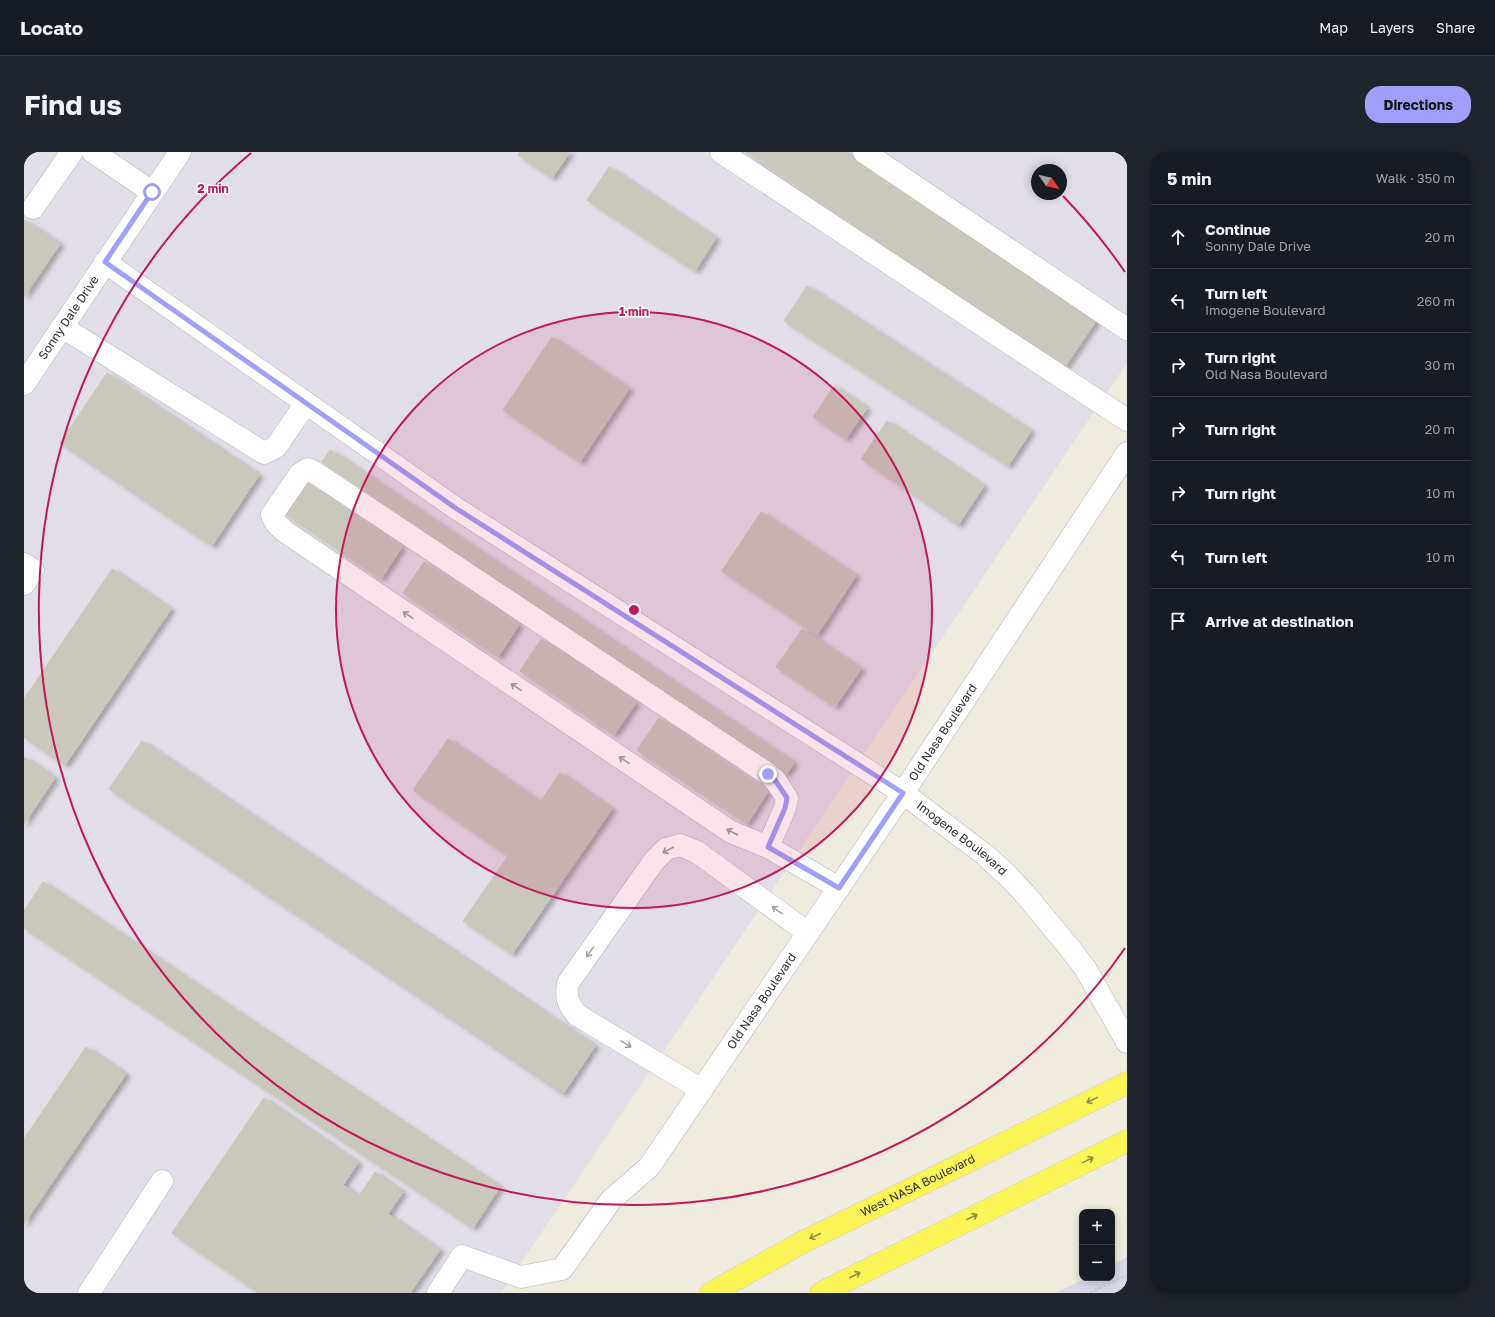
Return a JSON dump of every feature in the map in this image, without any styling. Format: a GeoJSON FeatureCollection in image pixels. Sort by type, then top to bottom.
{"type":"FeatureCollection","features":[{"type":"Feature","properties":{"kind":"main road","name":"West NASA Boulevard"},"geometry":{"type":"LineString","coordinates":[[711,1293],[801,1243],[1127,1083]]}},
{"type":"Feature","properties":{"kind":"main road"},"geometry":{"type":"LineString","coordinates":[[821,1293],[1127,1141]]}},
{"type":"Feature","properties":{"kind":"street"},"geometry":{"type":"LineString","coordinates":[[33,208],[72,152]]}},
{"type":"Feature","properties":{"kind":"street","name":"Sonny Dale Drive"},"geometry":{"type":"LineString","coordinates":[[26,377],[62,327],[180,152]]}},
{"type":"Feature","properties":{"kind":"street"},"geometry":{"type":"LineString","coordinates":[[721,152],[1127,420]]}},
{"type":"Feature","properties":{"kind":"street"},"geometry":{"type":"LineString","coordinates":[[864,152],[1127,329]]}},
{"type":"Feature","properties":{"kind":"street"},"geometry":{"type":"LineString","coordinates":[[100,154],[152,192]]}},
{"type":"Feature","properties":{"kind":"street","name":"Imogene Boulevard"},"geometry":{"type":"LineString","coordinates":[[105,262],[457,509],[903,793],[984,854],[1024,893],[1046,918],[1085,968],[1127,1042]]}},
{"type":"Feature","properties":{"kind":"street"},"geometry":{"type":"LineString","coordinates":[[62,327],[264,454],[276,448],[306,403]]}},
{"type":"Feature","properties":{"kind":"street","name":"Old Nasa Boulevard"},"geometry":{"type":"LineString","coordinates":[[438,1293],[462,1256],[521,1277],[562,1269],[611,1200],[649,1167],[903,793],[1127,453]]}},
{"type":"Feature","properties":{"kind":"street"},"geometry":{"type":"LineString","coordinates":[[768,847],[785,808],[787,798],[775,780],[768,774],[314,472],[308,469],[300,474],[272,515],[276,523],[284,531],[731,832],[768,847],[839,888]]}},
{"type":"Feature","properties":{"kind":"street"},"geometry":{"type":"LineString","coordinates":[[24,564],[33,570],[24,584]]}},
{"type":"Feature","properties":{"kind":"street"},"geometry":{"type":"LineString","coordinates":[[702,1090],[577,1015],[568,1004],[568,983],[654,862],[666,849],[680,845],[697,852],[808,932]]}},
{"type":"Feature","properties":{"kind":"street"},"geometry":{"type":"LineString","coordinates":[[90,1293],[162,1180]]}},
{"type":"Feature","properties":{"kind":"path"},"geometry":{"type":"LineString","coordinates":[[1090,1293],[1127,1275]]}},
{"type":"Feature","properties":{"kind":"shaded area"},"geometry":{"type":"Polygon","coordinates":[[[24,152],[1127,152],[1127,363],[501,1293],[24,1293],[24,152]]]}},
{"type":"Feature","properties":{"kind":"shaded area"},"geometry":{"type":"Polygon","coordinates":[[[1127,1257],[1127,1293],[1055,1293],[1080,1281],[1115,1281],[1115,1263],[1127,1257]]]}},
{"type":"Feature","properties":{"kind":"building"},"geometry":{"type":"Polygon","coordinates":[[[520,152],[570,152],[552,178],[518,155],[520,152]]]}},
{"type":"Feature","properties":{"kind":"building"},"geometry":{"type":"Polygon","coordinates":[[[745,152],[845,152],[1096,321],[1065,367],[745,152]]]}},
{"type":"Feature","properties":{"kind":"building"},"geometry":{"type":"Polygon","coordinates":[[[609,167],[716,238],[695,271],[587,200],[609,167]]]}},
{"type":"Feature","properties":{"kind":"building"},"geometry":{"type":"Polygon","coordinates":[[[24,220],[60,244],[24,297],[24,220]]]}},
{"type":"Feature","properties":{"kind":"building"},"geometry":{"type":"Polygon","coordinates":[[[807,286],[1031,431],[1008,466],[784,321],[807,286]]]}},
{"type":"Feature","properties":{"kind":"building"},"geometry":{"type":"Polygon","coordinates":[[[552,337],[629,389],[580,462],[503,410],[552,337]]]}},
{"type":"Feature","properties":{"kind":"building"},"geometry":{"type":"Polygon","coordinates":[[[107,373],[259,475],[212,546],[60,443],[107,373]]]}},
{"type":"Feature","properties":{"kind":"building"},"geometry":{"type":"Polygon","coordinates":[[[834,386],[867,408],[846,439],[813,417],[834,386]]]}},
{"type":"Feature","properties":{"kind":"building"},"geometry":{"type":"Polygon","coordinates":[[[887,421],[984,486],[958,525],[861,459],[887,421]]]}},
{"type":"Feature","properties":{"kind":"building"},"geometry":{"type":"Polygon","coordinates":[[[330,450],[794,763],[786,775],[322,462],[330,450]]]}},
{"type":"Feature","properties":{"kind":"building"},"geometry":{"type":"Polygon","coordinates":[[[306,482],[402,547],[381,579],[285,514],[306,482]]]}},
{"type":"Feature","properties":{"kind":"building"},"geometry":{"type":"Polygon","coordinates":[[[761,512],[856,576],[817,635],[722,571],[761,512]]]}},
{"type":"Feature","properties":{"kind":"building"},"geometry":{"type":"Polygon","coordinates":[[[424,562],[519,625],[498,657],[403,593],[424,562]]]}},
{"type":"Feature","properties":{"kind":"building"},"geometry":{"type":"Polygon","coordinates":[[[112,569],[171,609],[65,765],[24,737],[24,699],[112,569]]]}},
{"type":"Feature","properties":{"kind":"building"},"geometry":{"type":"Polygon","coordinates":[[[802,629],[861,669],[835,707],[776,667],[802,629]]]}},
{"type":"Feature","properties":{"kind":"building"},"geometry":{"type":"Polygon","coordinates":[[[541,639],[636,703],[614,735],[520,671],[541,639]]]}},
{"type":"Feature","properties":{"kind":"building"},"geometry":{"type":"Polygon","coordinates":[[[659,718],[768,792],[747,824],[637,750],[659,718]]]}},
{"type":"Feature","properties":{"kind":"building"},"geometry":{"type":"Polygon","coordinates":[[[448,739],[540,802],[560,773],[612,809],[512,954],[463,921],[508,856],[413,790],[448,739]]]}},
{"type":"Feature","properties":{"kind":"building"},"geometry":{"type":"Polygon","coordinates":[[[142,741],[595,1046],[563,1094],[109,789],[142,741]]]}},
{"type":"Feature","properties":{"kind":"building"},"geometry":{"type":"Polygon","coordinates":[[[24,757],[55,778],[24,824],[24,757]]]}},
{"type":"Feature","properties":{"kind":"building"},"geometry":{"type":"Polygon","coordinates":[[[43,882],[500,1187],[473,1228],[24,928],[24,911],[43,882]]]}},
{"type":"Feature","properties":{"kind":"building"},"geometry":{"type":"Polygon","coordinates":[[[86,1047],[126,1074],[24,1224],[24,1139],[86,1047]]]}},
{"type":"Feature","properties":{"kind":"building"},"geometry":{"type":"Polygon","coordinates":[[[264,1098],[358,1163],[343,1185],[359,1196],[375,1172],[403,1192],[388,1214],[440,1250],[410,1293],[259,1293],[172,1233],[264,1098]]]}},
{"type":"Feature","properties":{"kind":"route"},"geometry":{"type":"LineString","coordinates":[[152,192],[105,262],[457,509],[903,793],[839,888],[768,847],[785,808],[787,798],[775,780],[768,774]]}}]}
